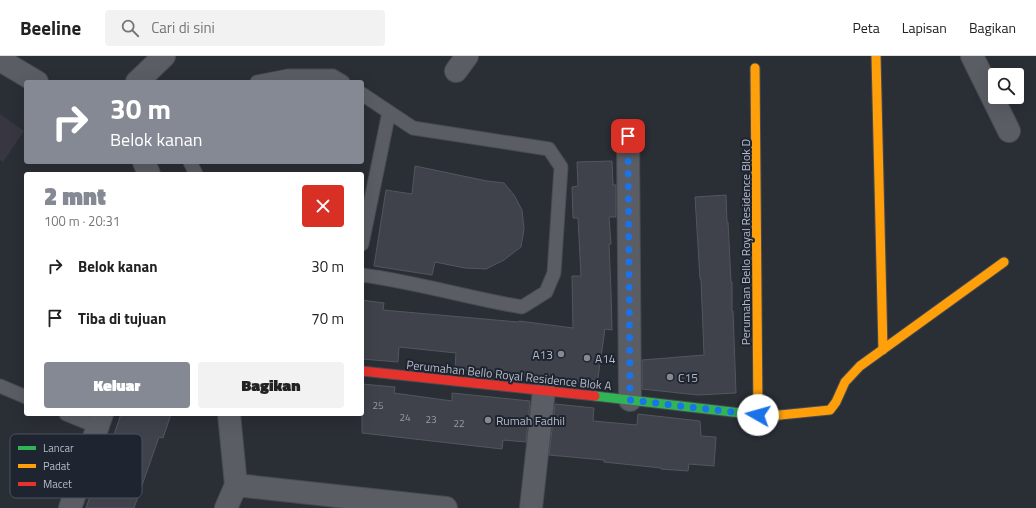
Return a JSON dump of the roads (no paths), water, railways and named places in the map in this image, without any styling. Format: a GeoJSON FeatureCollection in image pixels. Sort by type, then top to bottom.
{"type":"FeatureCollection","features":[{"type":"Feature","properties":{"kind":"street"},"geometry":{"type":"LineString","coordinates":[[139,80],[164,56]]}},
{"type":"Feature","properties":{"kind":"street"},"geometry":{"type":"LineString","coordinates":[[876,56],[883,350]]}},
{"type":"Feature","properties":{"kind":"street"},"geometry":{"type":"LineString","coordinates":[[972,56],[1010,132]]}},
{"type":"Feature","properties":{"kind":"street"},"geometry":{"type":"LineString","coordinates":[[0,60],[34,80]]}},
{"type":"Feature","properties":{"kind":"street","name":"Perumahan Bello Royal Residence Blok D"},"geometry":{"type":"LineString","coordinates":[[755,68],[758,415]]}},
{"type":"Feature","properties":{"kind":"street"},"geometry":{"type":"LineString","coordinates":[[628,136],[630,400]]}},
{"type":"Feature","properties":{"kind":"street","name":"Perumahan Bello Royal Residence Blok A"},"geometry":{"type":"LineString","coordinates":[[364,371],[544,390],[758,415],[772,416],[830,410],[836,402],[845,382],[860,366],[1004,262]]}},
{"type":"Feature","properties":{"kind":"street"},"geometry":{"type":"LineString","coordinates":[[531,508],[544,390]]}},
{"type":"Feature","properties":{"kind":"street"},"geometry":{"type":"LineString","coordinates":[[226,508],[236,485],[230,416]]}},
{"type":"Feature","properties":{"kind":"street"},"geometry":{"type":"LineString","coordinates":[[96,434],[100,421]]}},
{"type":"Feature","properties":{"kind":"street"},"geometry":{"type":"LineString","coordinates":[[236,485],[446,508]]}},
{"type":"Feature","properties":{"kind":"street"},"geometry":{"type":"LineString","coordinates":[[70,508],[73,498]]}},
{"type":"Feature","properties":{"kind":"lane"},"geometry":{"type":"LineString","coordinates":[[267,80],[288,76],[334,76],[340,80]]}},
{"type":"Feature","properties":{"kind":"lane"},"geometry":{"type":"LineString","coordinates":[[364,95],[413,128],[549,149],[562,167],[554,274],[546,292],[522,307],[488,301],[387,278],[364,275]]}},
{"type":"Feature","properties":{"kind":"lane"},"geometry":{"type":"LineString","coordinates":[[364,234],[389,112]]}},
{"type":"Feature","properties":{"kind":"lane"},"geometry":{"type":"LineString","coordinates":[[0,386],[24,396]]}},
{"type":"Feature","properties":{"kind":"lane"},"geometry":{"type":"LineString","coordinates":[[76,416],[100,421]]}},
{"type":"Feature","properties":{"kind":"place","name":"A13"},"geometry":{"type":"Point","coordinates":[561,354]}},
{"type":"Feature","properties":{"kind":"place","name":"A14"},"geometry":{"type":"Point","coordinates":[587,358]}},
{"type":"Feature","properties":{"kind":"place","name":"C15"},"geometry":{"type":"Point","coordinates":[670,377]}},
{"type":"Feature","properties":{"kind":"place","name":"Rumah Fadhil"},"geometry":{"type":"Point","coordinates":[488,420]}}]}
